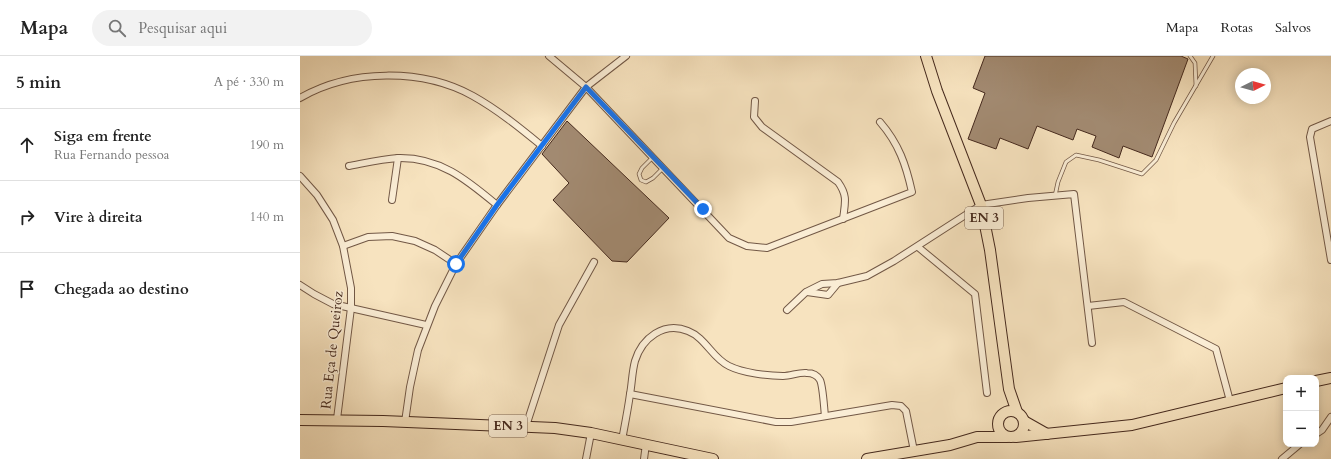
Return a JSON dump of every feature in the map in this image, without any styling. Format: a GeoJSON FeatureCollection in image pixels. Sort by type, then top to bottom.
{"type":"FeatureCollection","features":[{"type":"Feature","properties":{"kind":"main road","name":"EN 3"},"geometry":{"type":"LineString","coordinates":[[926,56],[937,91],[981,205],[990,250],[1009,389],[1017,412],[1023,417],[1024,421],[1047,434]]}},
{"type":"Feature","properties":{"kind":"main road"},"geometry":{"type":"LineString","coordinates":[[1319,380],[1331,378]]}},
{"type":"Feature","properties":{"kind":"main road","name":"EN 3"},"geometry":{"type":"LineString","coordinates":[[998,423],[1009,389]]}},
{"type":"Feature","properties":{"kind":"main road"},"geometry":{"type":"LineString","coordinates":[[867,459],[950,445],[977,437],[1011,437],[1132,425],[1283,389]]}},
{"type":"Feature","properties":{"kind":"main road"},"geometry":{"type":"LineString","coordinates":[[1002,414],[1009,410],[1017,412]]}},
{"type":"Feature","properties":{"kind":"main road","name":"EN 3"},"geometry":{"type":"LineString","coordinates":[[300,420],[405,422],[554,428],[592,433],[713,459]]}},
{"type":"Feature","properties":{"kind":"main road"},"geometry":{"type":"LineString","coordinates":[[977,437],[998,423],[1000,432],[1011,437],[1022,432],[1025,425],[1024,421]]}},
{"type":"Feature","properties":{"kind":"street"},"geometry":{"type":"LineString","coordinates":[[549,56],[586,87],[729,238],[747,246],[767,248],[912,192],[907,170],[892,136],[880,122]]}},
{"type":"Feature","properties":{"kind":"street"},"geometry":{"type":"LineString","coordinates":[[405,422],[411,379],[418,350],[426,326],[444,286],[456,264],[497,205],[586,87],[626,56]]}},
{"type":"Feature","properties":{"kind":"street"},"geometry":{"type":"LineString","coordinates":[[300,98],[313,90],[340,81],[373,76],[407,76],[442,84],[471,95],[502,114],[542,146]]}},
{"type":"Feature","properties":{"kind":"street"},"geometry":{"type":"LineString","coordinates":[[755,101],[754,117],[762,127],[838,182],[844,192],[845,205],[843,219]]}},
{"type":"Feature","properties":{"kind":"street"},"geometry":{"type":"LineString","coordinates":[[1331,121],[1312,129],[1310,137],[1331,260]]}},
{"type":"Feature","properties":{"kind":"street"},"geometry":{"type":"LineString","coordinates":[[349,166],[398,158],[423,160],[445,167],[470,183],[497,205]]}},
{"type":"Feature","properties":{"kind":"street"},"geometry":{"type":"LineString","coordinates":[[392,200],[398,158]]}},
{"type":"Feature","properties":{"kind":"street","name":"Rua Eça de Queiroz"},"geometry":{"type":"LineString","coordinates":[[300,176],[317,195],[333,220],[343,246],[351,288],[351,308],[337,420]]}},
{"type":"Feature","properties":{"kind":"street"},"geometry":{"type":"LineString","coordinates":[[787,310],[806,292],[822,284],[838,283],[867,276],[918,247],[981,205],[1028,198],[1074,194],[1092,343]]}},
{"type":"Feature","properties":{"kind":"street"},"geometry":{"type":"LineString","coordinates":[[343,246],[368,237],[392,236],[415,241],[435,250],[456,264]]}},
{"type":"Feature","properties":{"kind":"street"},"geometry":{"type":"LineString","coordinates":[[918,247],[975,294],[987,393]]}},
{"type":"Feature","properties":{"kind":"street"},"geometry":{"type":"LineString","coordinates":[[526,426],[559,325],[594,262]]}},
{"type":"Feature","properties":{"kind":"street"},"geometry":{"type":"LineString","coordinates":[[806,292],[828,295],[838,283]]}},
{"type":"Feature","properties":{"kind":"street"},"geometry":{"type":"LineString","coordinates":[[300,285],[333,304],[426,326]]}},
{"type":"Feature","properties":{"kind":"street"},"geometry":{"type":"LineString","coordinates":[[1088,306],[1124,302],[1216,349],[1230,401]]}},
{"type":"Feature","properties":{"kind":"street"},"geometry":{"type":"LineString","coordinates":[[622,440],[636,361],[642,346],[650,336],[660,330],[674,327],[687,330],[696,335],[715,356],[729,366],[744,371],[769,375],[783,376],[807,373],[816,375],[820,381],[825,416]]}},
{"type":"Feature","properties":{"kind":"street"},"geometry":{"type":"LineString","coordinates":[[630,394],[776,422],[791,422],[892,405],[901,406],[906,411],[914,451]]}},
{"type":"Feature","properties":{"kind":"street"},"geometry":{"type":"LineString","coordinates":[[1319,432],[1331,418]]}},
{"type":"Feature","properties":{"kind":"street"},"geometry":{"type":"LineString","coordinates":[[586,459],[592,433]]}},
{"type":"Feature","properties":{"kind":"street"},"geometry":{"type":"LineString","coordinates":[[644,459],[646,444]]}},
{"type":"Feature","properties":{"kind":"street"},"geometry":{"type":"LineString","coordinates":[[1282,459],[1296,447]]}},
{"type":"Feature","properties":{"kind":"lane"},"geometry":{"type":"LineString","coordinates":[[1190,56],[1194,63],[1196,86]]}},
{"type":"Feature","properties":{"kind":"lane"},"geometry":{"type":"LineString","coordinates":[[1055,196],[1058,182],[1066,162],[1076,155],[1099,160],[1142,174],[1156,160],[1174,123],[1214,56]]}},
{"type":"Feature","properties":{"kind":"lane"},"geometry":{"type":"LineString","coordinates":[[653,157],[642,168],[639,174],[641,180],[646,182],[654,178],[664,168]]}},
{"type":"Feature","properties":{"kind":"building"},"geometry":{"type":"Polygon","coordinates":[[[985,56],[1181,56],[1188,59],[1152,157],[1123,146],[1119,158],[1092,147],[1096,136],[1077,129],[1073,140],[1037,126],[1028,149],[1000,138],[996,149],[968,139],[985,93],[973,88],[985,56]]]}},
{"type":"Feature","properties":{"kind":"building"},"geometry":{"type":"Polygon","coordinates":[[[567,121],[669,218],[627,262],[612,261],[553,200],[569,183],[542,154],[567,121]]]}},
{"type":"Feature","properties":{"kind":"route"},"geometry":{"type":"LineString","coordinates":[[456,264],[497,205],[586,87],[703,209]]}}]}
